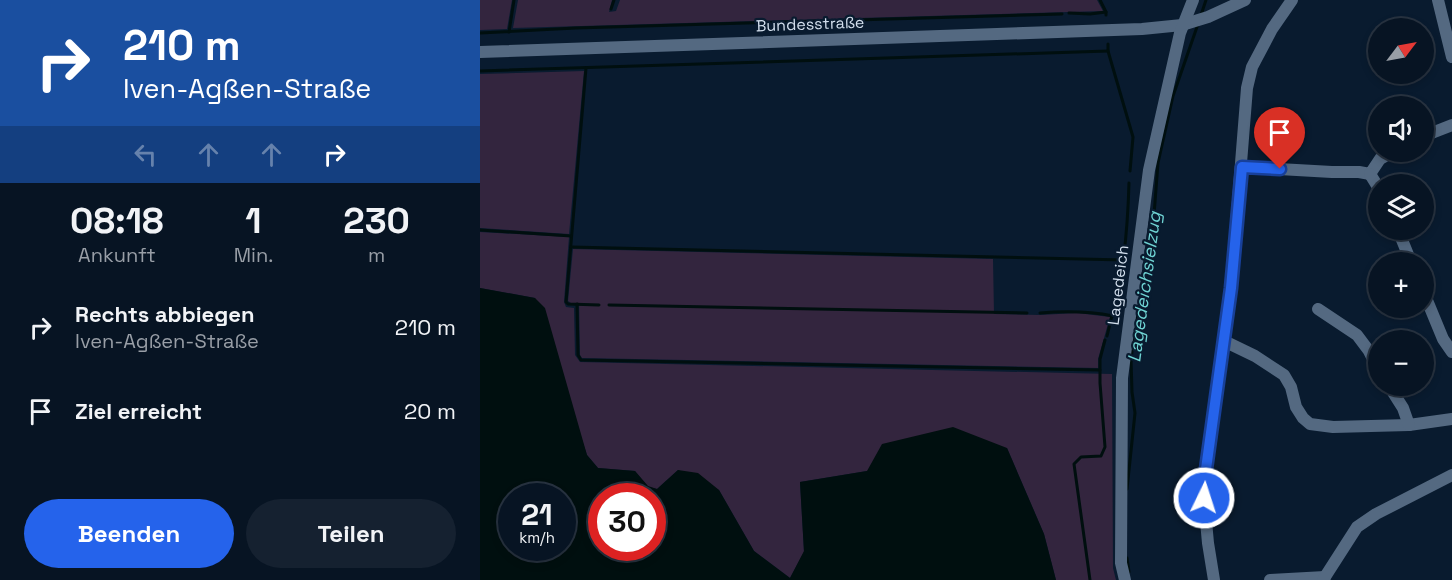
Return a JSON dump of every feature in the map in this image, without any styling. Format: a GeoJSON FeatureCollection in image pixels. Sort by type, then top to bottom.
{"type":"FeatureCollection","features":[{"type":"Feature","properties":{"kind":"street","name":"Lagedeich"},"geometry":{"type":"LineString","coordinates":[[1125,580],[1121,562],[1122,378],[1149,170],[1182,25],[1193,0]]}},
{"type":"Feature","properties":{"kind":"street","name":"Bundesstraße"},"geometry":{"type":"LineString","coordinates":[[480,52],[1142,28],[1182,25],[1209,17],[1245,0]]}},
{"type":"Feature","properties":{"kind":"street"},"geometry":{"type":"LineString","coordinates":[[1215,580],[1208,543],[1204,498],[1231,288],[1247,88],[1252,67],[1272,29],[1292,0]]}},
{"type":"Feature","properties":{"kind":"street"},"geometry":{"type":"LineString","coordinates":[[1438,0],[1452,57]]}},
{"type":"Feature","properties":{"kind":"street"},"geometry":{"type":"LineString","coordinates":[[1434,132],[1452,125]]}},
{"type":"Feature","properties":{"kind":"street"},"geometry":{"type":"LineString","coordinates":[[1242,167],[1370,174],[1378,162]]}},
{"type":"Feature","properties":{"kind":"street"},"geometry":{"type":"LineString","coordinates":[[1318,309],[1357,335],[1368,350]]}},
{"type":"Feature","properties":{"kind":"street"},"geometry":{"type":"LineString","coordinates":[[1434,317],[1443,339],[1452,352]]}},
{"type":"Feature","properties":{"kind":"street"},"geometry":{"type":"LineString","coordinates":[[1224,341],[1255,356],[1284,375],[1291,387],[1296,407],[1303,418],[1310,423],[1333,427],[1409,425],[1452,419]]}},
{"type":"Feature","properties":{"kind":"street"},"geometry":{"type":"LineString","coordinates":[[1395,396],[1403,408],[1409,425]]}},
{"type":"Feature","properties":{"kind":"street"},"geometry":{"type":"LineString","coordinates":[[1270,580],[1324,578],[1357,527],[1376,514],[1452,475]]}},
{"type":"Feature","properties":{"kind":"shaded area"},"geometry":{"type":"Polygon","coordinates":[[[480,0],[512,0],[507,29],[480,30],[480,0]]]}},
{"type":"Feature","properties":{"kind":"shaded area"},"geometry":{"type":"Polygon","coordinates":[[[518,0],[612,0],[609,12],[616,11],[620,0],[1097,0],[1103,11],[513,28],[518,0]]]}},
{"type":"Feature","properties":{"kind":"shaded area"},"geometry":{"type":"Polygon","coordinates":[[[584,71],[569,234],[480,228],[480,74],[584,71]]]}},
{"type":"Feature","properties":{"kind":"shaded area"},"geometry":{"type":"Polygon","coordinates":[[[480,232],[569,237],[564,302],[566,307],[574,308],[575,355],[580,362],[1112,374],[1113,568],[1116,580],[1056,580],[1044,534],[1007,448],[800,482],[804,552],[790,578],[754,551],[719,490],[678,470],[664,483],[645,483],[635,471],[598,468],[587,455],[535,298],[480,288],[480,232]]]}},
{"type":"Feature","properties":{"kind":"shaded area"},"geometry":{"type":"Polygon","coordinates":[[[573,249],[993,259],[994,314],[1077,313],[1110,317],[1098,359],[1098,368],[582,358],[580,355],[579,303],[568,301],[573,249]]]}},
{"type":"Feature","properties":{"kind":"shaded area"},"geometry":{"type":"Polygon","coordinates":[[[480,288],[535,298],[545,308],[587,455],[598,468],[635,471],[645,483],[588,483],[588,561],[666,561],[666,483],[664,483],[678,470],[698,473],[719,490],[754,551],[790,578],[804,551],[800,482],[867,471],[882,444],[953,427],[1007,448],[1044,534],[1056,580],[480,580],[480,288]]]}},
{"type":"Feature","properties":{"kind":"waterway"},"geometry":{"type":"LineString","coordinates":[[509,32],[514,0]]}},
{"type":"Feature","properties":{"kind":"waterway"},"geometry":{"type":"LineString","coordinates":[[611,9],[614,0]]}},
{"type":"Feature","properties":{"kind":"waterway"},"geometry":{"type":"LineString","coordinates":[[1100,0],[1106,15]]}},
{"type":"Feature","properties":{"kind":"waterway","name":"Lagedeichsielzug"},"geometry":{"type":"LineString","coordinates":[[1201,15],[1206,0]]}},
{"type":"Feature","properties":{"kind":"waterway"},"geometry":{"type":"LineString","coordinates":[[1069,13],[1106,12]]}},
{"type":"Feature","properties":{"kind":"waterway"},"geometry":{"type":"LineString","coordinates":[[480,33],[576,28],[1062,14]]}},
{"type":"Feature","properties":{"kind":"waterway","name":"Lagedeichsielzug"},"geometry":{"type":"LineString","coordinates":[[1127,489],[1135,413],[1131,359],[1136,322],[1151,254],[1158,163],[1173,96],[1198,24]]}},
{"type":"Feature","properties":{"kind":"waterway"},"geometry":{"type":"LineString","coordinates":[[1108,44],[1108,51],[1133,137],[1130,171]]}},
{"type":"Feature","properties":{"kind":"waterway"},"geometry":{"type":"LineString","coordinates":[[480,71],[1108,51]]}},
{"type":"Feature","properties":{"kind":"waterway"},"geometry":{"type":"LineString","coordinates":[[586,68],[566,302],[568,304],[599,305]]}},
{"type":"Feature","properties":{"kind":"waterway"},"geometry":{"type":"LineString","coordinates":[[1119,284],[1126,234],[1129,183]]}},
{"type":"Feature","properties":{"kind":"waterway"},"geometry":{"type":"LineString","coordinates":[[480,230],[571,236]]}},
{"type":"Feature","properties":{"kind":"waterway"},"geometry":{"type":"LineString","coordinates":[[571,247],[1124,260]]}},
{"type":"Feature","properties":{"kind":"waterway"},"geometry":{"type":"LineString","coordinates":[[1107,336],[1118,291]]}},
{"type":"Feature","properties":{"kind":"waterway"},"geometry":{"type":"LineString","coordinates":[[577,304],[578,355],[581,360],[1100,370]]}},
{"type":"Feature","properties":{"kind":"waterway"},"geometry":{"type":"LineString","coordinates":[[609,305],[1027,313]]}},
{"type":"Feature","properties":{"kind":"waterway"},"geometry":{"type":"LineString","coordinates":[[1040,313],[1076,312],[1113,316]]}},
{"type":"Feature","properties":{"kind":"waterway"},"geometry":{"type":"LineString","coordinates":[[1090,580],[1074,464],[1081,457],[1101,456],[1105,447],[1100,383],[1100,359],[1105,340]]}},
{"type":"Feature","properties":{"kind":"waterway","name":"Lagedeichsielzug"},"geometry":{"type":"LineString","coordinates":[[1127,558],[1129,572]]}},
{"type":"Feature","properties":{"kind":"route"},"geometry":{"type":"LineString","coordinates":[[1204,498],[1231,288],[1242,167],[1280,169]]}}]}
